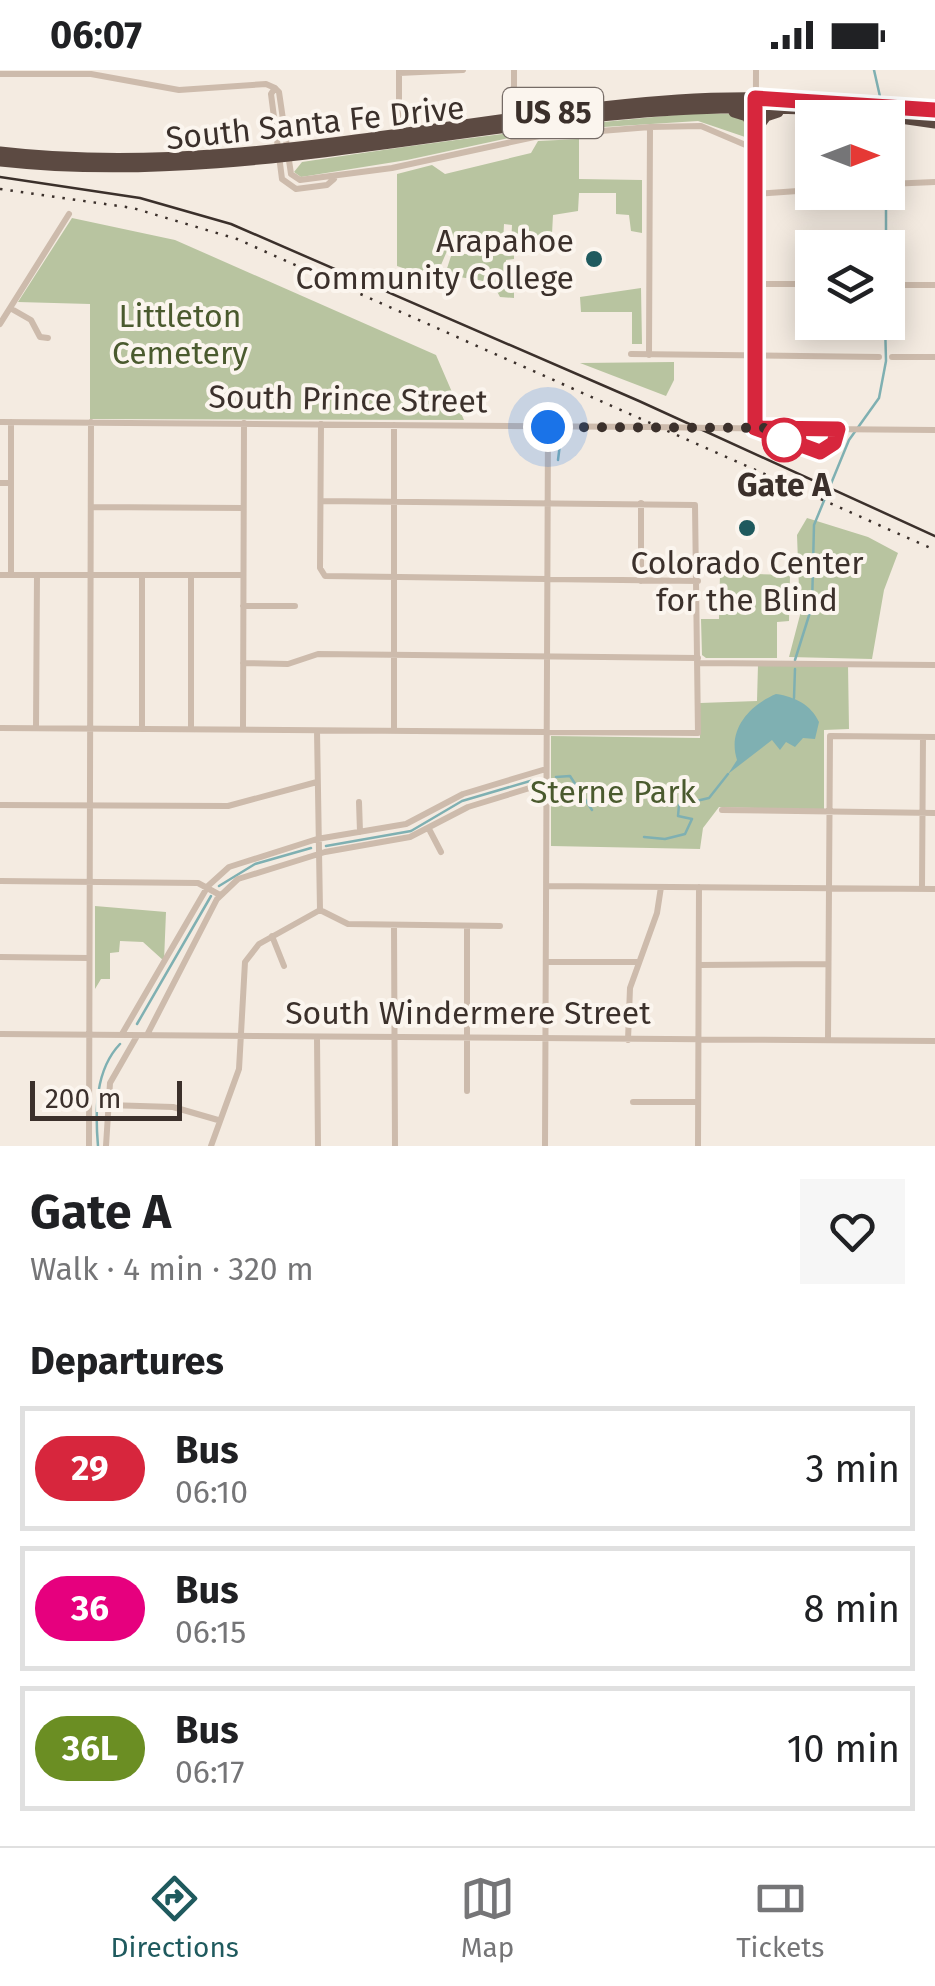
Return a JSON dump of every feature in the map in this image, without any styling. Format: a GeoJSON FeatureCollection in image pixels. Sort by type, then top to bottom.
{"type":"FeatureCollection","features":[{"type":"Feature","properties":{"kind":"highway","name":"South Santa Fe Drive"},"geometry":{"type":"LineString","coordinates":[[0,161],[140,169],[283,154],[676,100],[795,105]]}},
{"type":"Feature","properties":{"kind":"highway","name":"South Santa Fe Drive"},"geometry":{"type":"LineString","coordinates":[[514,123],[755,103],[795,109]]}},
{"type":"Feature","properties":{"kind":"highway"},"geometry":{"type":"LineString","coordinates":[[658,112],[735,112],[746,116],[756,130],[766,116],[787,109]]}},
{"type":"Feature","properties":{"kind":"highway","name":"South Santa Fe Drive"},"geometry":{"type":"LineString","coordinates":[[905,110],[935,110]]}},
{"type":"Feature","properties":{"kind":"highway","name":"South Santa Fe Drive"},"geometry":{"type":"LineString","coordinates":[[905,115],[935,123]]}},
{"type":"Feature","properties":{"kind":"highway","name":"South Santa Fe Drive"},"geometry":{"type":"LineString","coordinates":[[0,152],[139,159],[283,154]]}},
{"type":"Feature","properties":{"kind":"street"},"geometry":{"type":"LineString","coordinates":[[399,138],[399,72],[463,70]]}},
{"type":"Feature","properties":{"kind":"street"},"geometry":{"type":"LineString","coordinates":[[514,70],[514,123]]}},
{"type":"Feature","properties":{"kind":"street"},"geometry":{"type":"LineString","coordinates":[[755,428],[756,70]]}},
{"type":"Feature","properties":{"kind":"street"},"geometry":{"type":"LineString","coordinates":[[0,74],[91,74],[179,90],[266,84],[274,88],[283,154],[282,178],[292,188],[327,185],[335,178],[528,138],[650,127],[701,126],[755,149]]}},
{"type":"Feature","properties":{"kind":"street"},"geometry":{"type":"LineString","coordinates":[[648,355],[650,127]]}},
{"type":"Feature","properties":{"kind":"street"},"geometry":{"type":"LineString","coordinates":[[905,183],[935,182]]}},
{"type":"Feature","properties":{"kind":"street"},"geometry":{"type":"LineString","coordinates":[[756,194],[795,191]]}},
{"type":"Feature","properties":{"kind":"street"},"geometry":{"type":"LineString","coordinates":[[0,324],[70,214]]}},
{"type":"Feature","properties":{"kind":"street"},"geometry":{"type":"LineString","coordinates":[[756,284],[795,284]]}},
{"type":"Feature","properties":{"kind":"street"},"geometry":{"type":"LineString","coordinates":[[905,285],[935,286]]}},
{"type":"Feature","properties":{"kind":"street"},"geometry":{"type":"LineString","coordinates":[[10,308],[32,320],[40,337],[48,338]]}},
{"type":"Feature","properties":{"kind":"street"},"geometry":{"type":"LineString","coordinates":[[630,354],[879,357]]}},
{"type":"Feature","properties":{"kind":"street"},"geometry":{"type":"LineString","coordinates":[[892,357],[935,358]]}},
{"type":"Feature","properties":{"kind":"street","name":"South Prince Street"},"geometry":{"type":"LineString","coordinates":[[0,422],[935,430]]}},
{"type":"Feature","properties":{"kind":"street"},"geometry":{"type":"LineString","coordinates":[[10,422],[11,575]]}},
{"type":"Feature","properties":{"kind":"street"},"geometry":{"type":"LineString","coordinates":[[89,1146],[91,422]]}},
{"type":"Feature","properties":{"kind":"street"},"geometry":{"type":"LineString","coordinates":[[243,729],[244,423]]}},
{"type":"Feature","properties":{"kind":"street"},"geometry":{"type":"LineString","coordinates":[[321,424],[320,568],[325,576],[698,581]]}},
{"type":"Feature","properties":{"kind":"street"},"geometry":{"type":"LineString","coordinates":[[394,425],[394,731]]}},
{"type":"Feature","properties":{"kind":"street"},"geometry":{"type":"LineString","coordinates":[[545,1146],[548,427]]}},
{"type":"Feature","properties":{"kind":"street"},"geometry":{"type":"LineString","coordinates":[[0,483],[10,483]]}},
{"type":"Feature","properties":{"kind":"street"},"geometry":{"type":"LineString","coordinates":[[0,728],[698,733],[695,505],[321,501]]}},
{"type":"Feature","properties":{"kind":"street"},"geometry":{"type":"LineString","coordinates":[[640,581],[641,503]]}},
{"type":"Feature","properties":{"kind":"street"},"geometry":{"type":"LineString","coordinates":[[91,507],[244,508]]}},
{"type":"Feature","properties":{"kind":"street"},"geometry":{"type":"LineString","coordinates":[[0,575],[243,576]]}},
{"type":"Feature","properties":{"kind":"street"},"geometry":{"type":"LineString","coordinates":[[36,728],[37,575]]}},
{"type":"Feature","properties":{"kind":"street"},"geometry":{"type":"LineString","coordinates":[[142,575],[142,728]]}},
{"type":"Feature","properties":{"kind":"street"},"geometry":{"type":"LineString","coordinates":[[191,576],[191,729]]}},
{"type":"Feature","properties":{"kind":"street"},"geometry":{"type":"LineString","coordinates":[[243,606],[295,606]]}},
{"type":"Feature","properties":{"kind":"street"},"geometry":{"type":"LineString","coordinates":[[243,664],[288,664],[318,654],[394,654],[935,665]]}},
{"type":"Feature","properties":{"kind":"street"},"geometry":{"type":"LineString","coordinates":[[317,730],[320,910]]}},
{"type":"Feature","properties":{"kind":"street"},"geometry":{"type":"LineString","coordinates":[[828,1040],[830,736],[935,737]]}},
{"type":"Feature","properties":{"kind":"street"},"geometry":{"type":"LineString","coordinates":[[922,889],[923,737]]}},
{"type":"Feature","properties":{"kind":"street"},"geometry":{"type":"LineString","coordinates":[[122,1035],[208,886],[239,861],[318,840],[406,824],[464,794],[546,769]]}},
{"type":"Feature","properties":{"kind":"street"},"geometry":{"type":"LineString","coordinates":[[0,805],[228,806],[317,782]]}},
{"type":"Feature","properties":{"kind":"street"},"geometry":{"type":"LineString","coordinates":[[147,1036],[220,895],[252,872],[317,854],[399,840],[468,807],[546,783]]}},
{"type":"Feature","properties":{"kind":"street"},"geometry":{"type":"LineString","coordinates":[[358,802],[360,832]]}},
{"type":"Feature","properties":{"kind":"street"},"geometry":{"type":"LineString","coordinates":[[722,810],[935,813]]}},
{"type":"Feature","properties":{"kind":"street"},"geometry":{"type":"LineString","coordinates":[[428,829],[440,852]]}},
{"type":"Feature","properties":{"kind":"street"},"geometry":{"type":"LineString","coordinates":[[0,881],[208,886],[220,895]]}},
{"type":"Feature","properties":{"kind":"street"},"geometry":{"type":"LineString","coordinates":[[547,886],[935,889]]}},
{"type":"Feature","properties":{"kind":"street"},"geometry":{"type":"LineString","coordinates":[[628,1040],[630,988],[657,913],[661,887]]}},
{"type":"Feature","properties":{"kind":"street"},"geometry":{"type":"LineString","coordinates":[[698,1146],[699,887]]}},
{"type":"Feature","properties":{"kind":"street"},"geometry":{"type":"LineString","coordinates":[[320,910],[342,923],[500,926]]}},
{"type":"Feature","properties":{"kind":"street"},"geometry":{"type":"LineString","coordinates":[[211,1146],[240,1068],[242,970],[252,950],[320,910]]}},
{"type":"Feature","properties":{"kind":"street"},"geometry":{"type":"LineString","coordinates":[[394,925],[395,1146]]}},
{"type":"Feature","properties":{"kind":"street"},"geometry":{"type":"LineString","coordinates":[[467,926],[467,1090]]}},
{"type":"Feature","properties":{"kind":"street"},"geometry":{"type":"LineString","coordinates":[[272,936],[284,966]]}},
{"type":"Feature","properties":{"kind":"street"},"geometry":{"type":"LineString","coordinates":[[0,957],[90,958]]}},
{"type":"Feature","properties":{"kind":"street"},"geometry":{"type":"LineString","coordinates":[[546,962],[638,962]]}},
{"type":"Feature","properties":{"kind":"street"},"geometry":{"type":"LineString","coordinates":[[700,965],[828,964]]}},
{"type":"Feature","properties":{"kind":"street","name":"South Windermere Street"},"geometry":{"type":"LineString","coordinates":[[0,1034],[935,1041]]}},
{"type":"Feature","properties":{"kind":"street"},"geometry":{"type":"LineString","coordinates":[[106,1146],[110,1083],[138,1035]]}},
{"type":"Feature","properties":{"kind":"street"},"geometry":{"type":"LineString","coordinates":[[317,1036],[318,1146]]}},
{"type":"Feature","properties":{"kind":"street"},"geometry":{"type":"LineString","coordinates":[[633,1102],[698,1102]]}},
{"type":"Feature","properties":{"kind":"street"},"geometry":{"type":"LineString","coordinates":[[107,1105],[173,1107],[218,1120]]}},
{"type":"Feature","properties":{"kind":"green space"},"geometry":{"type":"Polygon","coordinates":[[[699,113],[738,114],[748,124],[748,138],[698,121],[541,131],[407,160],[301,177],[294,172],[302,162],[550,128],[699,113]]]}},
{"type":"Feature","properties":{"kind":"green space"},"geometry":{"type":"Polygon","coordinates":[[[579,139],[579,179],[642,180],[642,233],[631,231],[629,215],[616,214],[616,193],[579,193],[578,211],[553,215],[552,234],[544,234],[544,245],[511,245],[512,225],[504,224],[503,244],[450,244],[435,279],[397,266],[397,174],[432,165],[445,174],[531,153],[538,141],[579,139]]]}},
{"type":"Feature","properties":{"kind":"green space","name":"Littleton Cemetery"},"geometry":{"type":"Polygon","coordinates":[[[72,218],[175,240],[436,355],[464,420],[90,419],[90,304],[18,302],[72,218]]]}},
{"type":"Feature","properties":{"kind":"green space"},"geometry":{"type":"Polygon","coordinates":[[[514,254],[514,259],[506,260],[506,281],[514,283],[514,298],[500,297],[485,282],[449,274],[442,284],[451,256],[514,254]]]}},
{"type":"Feature","properties":{"kind":"green space"},"geometry":{"type":"Polygon","coordinates":[[[641,288],[642,344],[632,344],[632,312],[581,312],[580,297],[641,288]]]}},
{"type":"Feature","properties":{"kind":"green space"},"geometry":{"type":"Polygon","coordinates":[[[674,362],[674,380],[666,396],[580,363],[674,362]]]}},
{"type":"Feature","properties":{"kind":"green space"},"geometry":{"type":"Polygon","coordinates":[[[807,518],[868,537],[898,553],[884,590],[872,659],[789,657],[800,615],[797,535],[807,518]]]}},
{"type":"Feature","properties":{"kind":"green space"},"geometry":{"type":"Polygon","coordinates":[[[720,573],[790,575],[789,621],[777,622],[777,658],[702,655],[701,619],[719,619],[720,573]]]}},
{"type":"Feature","properties":{"kind":"green space","name":"Sterne Park"},"geometry":{"type":"Polygon","coordinates":[[[758,665],[848,665],[849,729],[824,730],[824,810],[719,807],[703,828],[700,849],[551,846],[551,736],[700,738],[700,703],[757,701],[758,665]]]}},
{"type":"Feature","properties":{"kind":"green space"},"geometry":{"type":"Polygon","coordinates":[[[95,906],[166,912],[164,961],[143,942],[120,941],[119,952],[110,953],[110,979],[101,979],[95,989],[95,906]]]}},
{"type":"Feature","properties":{"kind":"water"},"geometry":{"type":"Polygon","coordinates":[[[776,694],[796,700],[812,711],[819,722],[815,739],[803,738],[795,747],[786,742],[780,750],[772,740],[728,774],[737,760],[738,728],[750,712],[776,694]]]}},
{"type":"Feature","properties":{"kind":"waterway"},"geometry":{"type":"LineString","coordinates":[[874,70],[881,100]]}},
{"type":"Feature","properties":{"kind":"waterway"},"geometry":{"type":"LineString","coordinates":[[886,210],[886,230]]}},
{"type":"Feature","properties":{"kind":"waterway"},"geometry":{"type":"LineString","coordinates":[[795,660],[812,606],[814,525],[849,440],[879,398],[885,340]]}},
{"type":"Feature","properties":{"kind":"waterway"},"geometry":{"type":"LineString","coordinates":[[558,460],[561,436]]}},
{"type":"Feature","properties":{"kind":"waterway"},"geometry":{"type":"LineString","coordinates":[[794,698],[795,669]]}},
{"type":"Feature","properties":{"kind":"waterway"},"geometry":{"type":"LineString","coordinates":[[644,837],[665,839],[685,834],[692,819],[678,816],[679,805],[709,798],[728,774]]}},
{"type":"Feature","properties":{"kind":"waterway"},"geometry":{"type":"LineString","coordinates":[[556,777],[570,776],[592,810]]}},
{"type":"Feature","properties":{"kind":"waterway"},"geometry":{"type":"LineString","coordinates":[[326,846],[411,831],[462,801],[537,779]]}},
{"type":"Feature","properties":{"kind":"waterway"},"geometry":{"type":"LineString","coordinates":[[219,886],[255,864],[311,848]]}},
{"type":"Feature","properties":{"kind":"waterway"},"geometry":{"type":"LineString","coordinates":[[137,1024],[211,896]]}},
{"type":"Feature","properties":{"kind":"waterway"},"geometry":{"type":"LineString","coordinates":[[98,1146],[101,1078],[120,1044]]}},
{"type":"Feature","properties":{"kind":"tram line"},"geometry":{"type":"LineString","coordinates":[[0,177],[140,198],[231,224],[639,401],[935,536]]}},
{"type":"Feature","properties":{"kind":"railway"},"geometry":{"type":"LineString","coordinates":[[0,189],[133,208],[237,239],[935,550]]}},
{"type":"Feature","properties":{"kind":"bus line","name":"29"},"geometry":{"type":"LineString","coordinates":[[762,428],[838,429],[827,450],[811,452],[755,428],[755,98],[847,101],[935,110]]}},
{"type":"Feature","properties":{"kind":"place","name":"Arapahoe Community College"},"geometry":{"type":"Point","coordinates":[594,259]}},
{"type":"Feature","properties":{"kind":"place","name":"Gate A"},"geometry":{"type":"Point","coordinates":[784,440]}},
{"type":"Feature","properties":{"kind":"place","name":"Colorado Center for the Blind"},"geometry":{"type":"Point","coordinates":[747,528]}},
{"type":"Feature","properties":{"kind":"route"},"geometry":{"type":"LineString","coordinates":[[548,427],[775,428],[784,440]]}}]}
